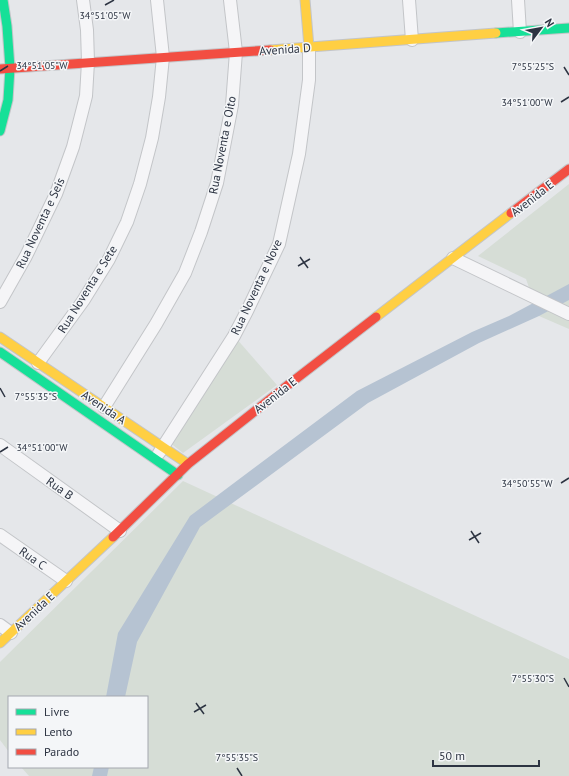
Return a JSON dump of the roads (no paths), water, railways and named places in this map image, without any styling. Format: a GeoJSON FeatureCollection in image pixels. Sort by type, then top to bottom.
{"type":"FeatureCollection","features":[{"type":"Feature","properties":{"kind":"street"},"geometry":{"type":"LineString","coordinates":[[0,131],[8,100],[10,68],[7,26],[3,0]]}},
{"type":"Feature","properties":{"kind":"street","name":"Rua Noventa e Seis"},"geometry":{"type":"LineString","coordinates":[[0,302],[26,256],[56,194],[73,147],[86,96],[88,62],[83,0]]}},
{"type":"Feature","properties":{"kind":"street","name":"Rua Noventa e Sete"},"geometry":{"type":"LineString","coordinates":[[38,363],[83,301],[105,265],[127,222],[140,184],[152,138],[159,97],[162,57],[157,0]]}},
{"type":"Feature","properties":{"kind":"street","name":"Rua Noventa e Oito"},"geometry":{"type":"LineString","coordinates":[[104,407],[156,324],[185,273],[201,232],[217,183],[232,105],[236,52],[230,0]]}},
{"type":"Feature","properties":{"kind":"street","name":"Rua Noventa e Nove"},"geometry":{"type":"LineString","coordinates":[[155,458],[234,336],[279,244],[299,154],[309,80],[309,47],[305,0]]}},
{"type":"Feature","properties":{"kind":"street"},"geometry":{"type":"LineString","coordinates":[[409,0],[412,40]]}},
{"type":"Feature","properties":{"kind":"street"},"geometry":{"type":"LineString","coordinates":[[518,0],[520,32]]}},
{"type":"Feature","properties":{"kind":"street","name":"Avenida D"},"geometry":{"type":"LineString","coordinates":[[0,69],[569,28]]}},
{"type":"Feature","properties":{"kind":"street","name":"Avenida E"},"geometry":{"type":"LineString","coordinates":[[0,643],[120,531],[188,464],[288,385],[569,169]]}},
{"type":"Feature","properties":{"kind":"street"},"geometry":{"type":"LineString","coordinates":[[453,258],[569,314]]}},
{"type":"Feature","properties":{"kind":"street","name":"Avenida A"},"geometry":{"type":"LineString","coordinates":[[0,337],[188,464]]}},
{"type":"Feature","properties":{"kind":"street","name":"Avenida A"},"geometry":{"type":"LineString","coordinates":[[0,352],[178,474]]}},
{"type":"Feature","properties":{"kind":"street","name":"Rua B"},"geometry":{"type":"LineString","coordinates":[[0,445],[120,531]]}},
{"type":"Feature","properties":{"kind":"street","name":"Rua C"},"geometry":{"type":"LineString","coordinates":[[0,536],[66,581]]}},
{"type":"Feature","properties":{"kind":"street"},"geometry":{"type":"LineString","coordinates":[[0,625],[11,633]]}},
{"type":"Feature","properties":{"kind":"water"},"geometry":{"type":"Polygon","coordinates":[[[569,284],[569,300],[539,316],[479,343],[368,403],[200,527],[137,642],[125,696],[106,696],[118,633],[190,516],[357,391],[472,332],[509,316],[569,284]]]}},
{"type":"Feature","properties":{"kind":"water"},"geometry":{"type":"Polygon","coordinates":[[[94,768],[109,768],[107,776],[92,776],[94,768]]]}}]}
